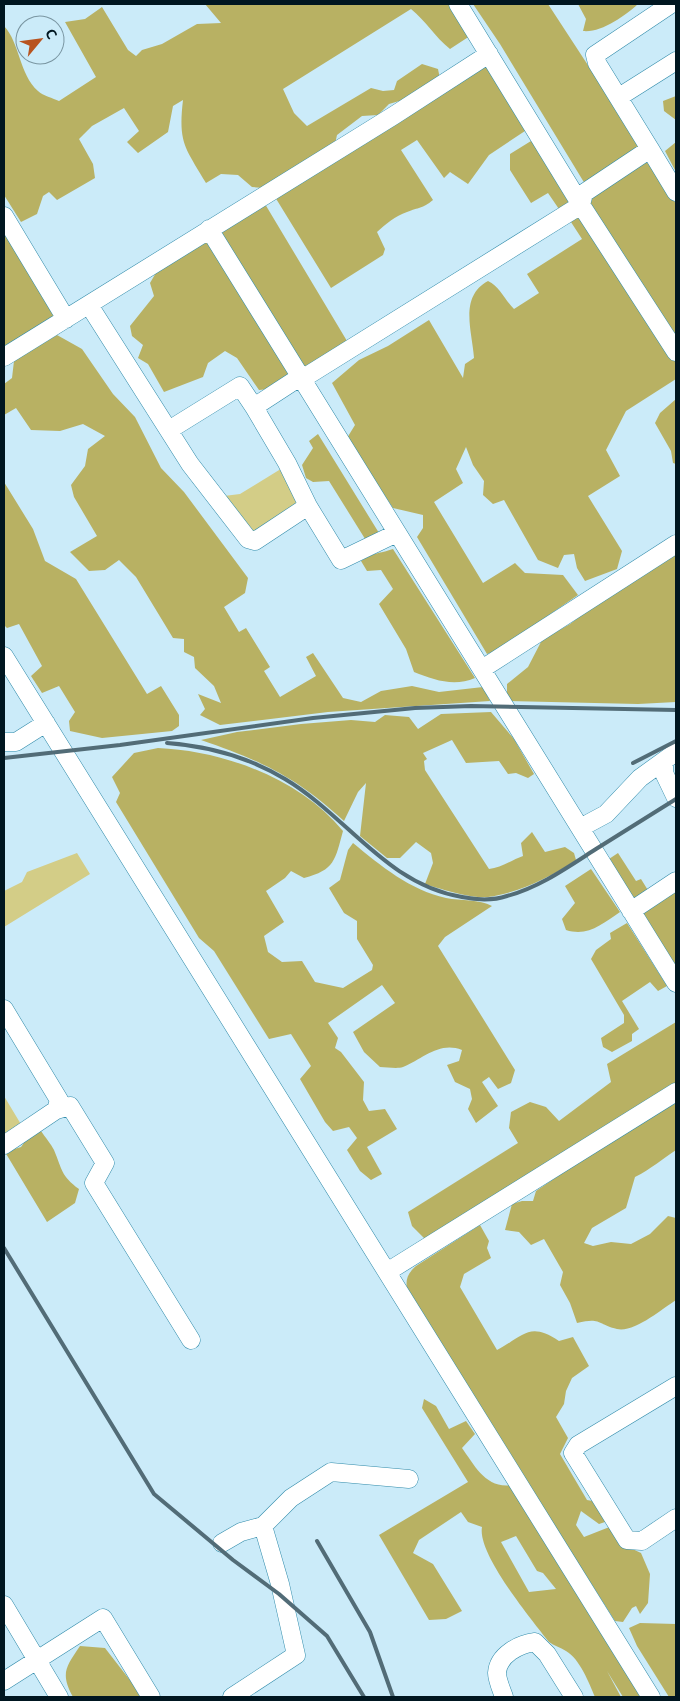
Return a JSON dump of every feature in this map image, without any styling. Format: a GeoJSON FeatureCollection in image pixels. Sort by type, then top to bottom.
{"type":"FeatureCollection","features":[{"type":"Feature","properties":{"kind":"lane"},"geometry":{"type":"LineString","coordinates":[[458,4],[581,205],[676,352]]}},
{"type":"Feature","properties":{"kind":"lane"},"geometry":{"type":"LineString","coordinates":[[671,4],[595,56],[597,63],[676,192]]}},
{"type":"Feature","properties":{"kind":"lane"},"geometry":{"type":"LineString","coordinates":[[4,357],[489,54]]}},
{"type":"Feature","properties":{"kind":"lane"},"geometry":{"type":"LineString","coordinates":[[618,97],[676,61]]}},
{"type":"Feature","properties":{"kind":"lane"},"geometry":{"type":"LineString","coordinates":[[254,407],[581,205],[584,193],[650,149]]}},
{"type":"Feature","properties":{"kind":"lane"},"geometry":{"type":"LineString","coordinates":[[4,216],[66,319]]}},
{"type":"Feature","properties":{"kind":"lane"},"geometry":{"type":"LineString","coordinates":[[209,230],[676,983]]}},
{"type":"Feature","properties":{"kind":"lane"},"geometry":{"type":"LineString","coordinates":[[89,304],[190,464],[248,539],[255,541],[308,506]]}},
{"type":"Feature","properties":{"kind":"lane"},"geometry":{"type":"LineString","coordinates":[[169,430],[240,386],[287,463],[308,506],[341,560],[397,533]]}},
{"type":"Feature","properties":{"kind":"lane"},"geometry":{"type":"LineString","coordinates":[[482,669],[676,544]]}},
{"type":"Feature","properties":{"kind":"lane"},"geometry":{"type":"LineString","coordinates":[[4,656],[651,1697]]}},
{"type":"Feature","properties":{"kind":"lane"},"geometry":{"type":"LineString","coordinates":[[4,742],[16,742],[46,723]]}},
{"type":"Feature","properties":{"kind":"lane"},"geometry":{"type":"LineString","coordinates":[[580,828],[606,814],[640,778],[670,756]]}},
{"type":"Feature","properties":{"kind":"lane"},"geometry":{"type":"LineString","coordinates":[[670,756],[664,773],[676,798]]}},
{"type":"Feature","properties":{"kind":"lane"},"geometry":{"type":"LineString","coordinates":[[632,911],[676,881]]}},
{"type":"Feature","properties":{"kind":"lane"},"geometry":{"type":"LineString","coordinates":[[4,1009],[59,1100],[56,1110]]}},
{"type":"Feature","properties":{"kind":"lane"},"geometry":{"type":"LineString","coordinates":[[387,1272],[676,1092]]}},
{"type":"Feature","properties":{"kind":"lane"},"geometry":{"type":"LineString","coordinates":[[4,1145],[56,1110],[70,1106],[105,1163],[94,1183],[191,1340]]}},
{"type":"Feature","properties":{"kind":"lane"},"geometry":{"type":"LineString","coordinates":[[676,1386],[606,1430],[578,1444],[573,1453],[627,1540],[642,1541],[676,1518]]}},
{"type":"Feature","properties":{"kind":"lane"},"geometry":{"type":"LineString","coordinates":[[222,1542],[241,1532],[263,1526],[291,1498],[331,1472],[409,1479]]}},
{"type":"Feature","properties":{"kind":"lane"},"geometry":{"type":"LineString","coordinates":[[239,1695],[296,1655],[280,1584],[263,1526]]}},
{"type":"Feature","properties":{"kind":"lane"},"geometry":{"type":"LineString","coordinates":[[4,1606],[59,1697]]}},
{"type":"Feature","properties":{"kind":"lane"},"geometry":{"type":"LineString","coordinates":[[4,1681],[103,1618],[151,1697]]}},
{"type":"Feature","properties":{"kind":"lane"},"geometry":{"type":"LineString","coordinates":[[504,1697],[497,1673],[505,1655],[526,1643],[535,1642],[547,1654],[574,1697]]}},
{"type":"Feature","properties":{"kind":"shaded area"},"geometry":{"type":"Polygon","coordinates":[[[205,4],[456,4],[476,32],[450,49],[411,9],[283,89],[294,113],[307,126],[371,88],[383,91],[394,90],[397,81],[422,64],[438,69],[440,79],[406,99],[389,104],[378,115],[362,116],[337,135],[335,144],[264,188],[252,187],[238,175],[221,174],[206,183],[185,144],[182,126],[183,100],[173,106],[168,132],[138,153],[127,142],[139,131],[124,108],[92,126],[79,139],[93,164],[95,178],[57,200],[49,192],[43,196],[37,214],[21,222],[4,195],[4,26],[15,46],[15,65],[22,65],[32,84],[40,93],[59,101],[96,77],[65,22],[85,19],[102,7],[128,50],[136,56],[142,50],[162,44],[197,24],[221,23],[205,4]]]}},
{"type":"Feature","properties":{"kind":"shaded area"},"geometry":{"type":"Polygon","coordinates":[[[473,4],[548,4],[642,148],[585,184],[500,44],[473,4]]]}},
{"type":"Feature","properties":{"kind":"shaded area"},"geometry":{"type":"Polygon","coordinates":[[[578,4],[638,4],[620,18],[605,26],[590,31],[583,31],[586,19],[578,4]]]}},
{"type":"Feature","properties":{"kind":"shaded area"},"geometry":{"type":"Polygon","coordinates":[[[487,61],[528,129],[489,155],[468,184],[450,172],[444,178],[417,140],[401,150],[433,200],[391,220],[380,229],[377,232],[385,249],[383,255],[331,288],[275,197],[487,61]]]}},
{"type":"Feature","properties":{"kind":"shaded area"},"geometry":{"type":"Polygon","coordinates":[[[676,96],[676,120],[664,111],[663,101],[676,96]]]}},
{"type":"Feature","properties":{"kind":"shaded area"},"geometry":{"type":"Polygon","coordinates":[[[531,141],[550,164],[571,200],[561,212],[548,193],[531,203],[510,170],[510,154],[531,141]]]}},
{"type":"Feature","properties":{"kind":"shaded area"},"geometry":{"type":"Polygon","coordinates":[[[676,142],[676,172],[665,151],[676,142]]]}},
{"type":"Feature","properties":{"kind":"shaded area"},"geometry":{"type":"Polygon","coordinates":[[[646,162],[655,169],[676,204],[676,337],[588,203],[592,193],[646,162]]]}},
{"type":"Feature","properties":{"kind":"shaded area"},"geometry":{"type":"Polygon","coordinates":[[[265,204],[347,341],[303,370],[219,233],[265,204]]]}},
{"type":"Feature","properties":{"kind":"shaded area"},"geometry":{"type":"Polygon","coordinates":[[[580,213],[676,363],[676,379],[626,411],[606,450],[620,476],[588,496],[622,551],[617,569],[585,581],[577,568],[574,554],[564,555],[558,568],[538,560],[504,500],[493,504],[483,495],[484,481],[473,465],[466,447],[456,469],[463,483],[434,502],[483,583],[515,563],[525,573],[563,575],[578,595],[498,650],[487,654],[417,537],[423,528],[423,515],[393,508],[347,438],[355,425],[332,383],[359,360],[388,346],[429,320],[463,378],[465,364],[474,358],[469,315],[473,296],[488,281],[499,290],[514,309],[539,293],[527,274],[582,239],[569,219],[580,213]]]}},
{"type":"Feature","properties":{"kind":"shaded area"},"geometry":{"type":"Polygon","coordinates":[[[4,231],[57,316],[4,351],[4,231]]]}},
{"type":"Feature","properties":{"kind":"shaded area"},"geometry":{"type":"Polygon","coordinates":[[[206,239],[291,373],[269,389],[259,390],[237,358],[225,351],[208,363],[203,377],[164,392],[148,364],[138,358],[143,345],[132,336],[130,326],[154,296],[150,283],[157,271],[206,239]]]}},
{"type":"Feature","properties":{"kind":"shaded area"},"geometry":{"type":"Polygon","coordinates":[[[57,335],[82,349],[113,394],[135,417],[161,468],[184,492],[248,578],[245,593],[224,607],[239,632],[246,628],[270,667],[264,671],[280,697],[316,676],[306,657],[313,653],[343,698],[361,702],[381,691],[412,686],[439,692],[483,687],[490,701],[328,712],[220,725],[200,715],[205,709],[198,694],[221,703],[214,686],[195,668],[194,657],[184,652],[184,639],[173,638],[136,577],[119,560],[105,570],[89,571],[70,552],[97,536],[74,497],[71,485],[85,466],[88,449],[105,436],[83,424],[60,431],[31,430],[16,408],[4,415],[4,384],[12,378],[14,361],[57,335]]]}},
{"type":"Feature","properties":{"kind":"shaded area"},"geometry":{"type":"Polygon","coordinates":[[[676,399],[676,464],[673,463],[671,451],[655,423],[660,413],[676,399]]]}},
{"type":"Feature","properties":{"kind":"shaded area"},"geometry":{"type":"Polygon","coordinates":[[[318,434],[379,533],[367,542],[329,481],[313,482],[306,478],[302,465],[313,448],[309,441],[318,434]]]}},
{"type":"Feature","properties":{"kind":"shaded area"},"geometry":{"type":"Polygon","coordinates":[[[284,467],[301,501],[254,533],[224,496],[240,494],[284,467]]]}},
{"type":"Feature","properties":{"kind":"shaded area"},"geometry":{"type":"Polygon","coordinates":[[[4,482],[33,529],[45,561],[76,579],[147,694],[161,686],[179,715],[179,726],[172,731],[102,738],[70,731],[69,721],[75,712],[59,686],[42,693],[31,676],[42,666],[19,624],[7,628],[4,625],[4,482]]]}},
{"type":"Feature","properties":{"kind":"shaded area"},"geometry":{"type":"Polygon","coordinates":[[[393,549],[475,678],[467,681],[452,682],[437,680],[414,672],[406,649],[379,604],[393,589],[381,570],[367,571],[361,561],[393,549]]]}},
{"type":"Feature","properties":{"kind":"shaded area"},"geometry":{"type":"Polygon","coordinates":[[[676,553],[676,702],[638,704],[507,701],[507,684],[528,667],[542,640],[570,624],[613,591],[676,553]]]}},
{"type":"Feature","properties":{"kind":"shaded area"},"geometry":{"type":"Polygon","coordinates":[[[491,712],[514,739],[534,774],[528,778],[516,773],[508,774],[499,761],[466,763],[452,740],[423,753],[427,759],[424,761],[425,770],[489,869],[502,866],[523,856],[521,843],[532,832],[545,852],[565,847],[574,853],[576,860],[534,883],[511,892],[488,897],[465,895],[425,884],[433,863],[431,853],[416,842],[400,858],[387,858],[360,836],[366,783],[358,792],[344,821],[310,793],[277,772],[242,755],[201,740],[237,732],[301,724],[351,720],[375,722],[385,715],[409,717],[418,729],[441,714],[491,712]]]}},
{"type":"Feature","properties":{"kind":"shaded area"},"geometry":{"type":"Polygon","coordinates":[[[158,748],[209,755],[260,771],[305,797],[343,831],[335,857],[328,867],[304,878],[291,871],[285,878],[266,891],[284,922],[264,936],[268,952],[282,962],[302,961],[315,982],[343,988],[372,970],[373,965],[357,939],[357,921],[344,913],[329,888],[340,880],[348,850],[353,843],[385,868],[420,889],[446,898],[476,901],[492,906],[445,937],[438,946],[515,1070],[511,1083],[498,1089],[489,1077],[482,1082],[498,1106],[476,1123],[468,1109],[472,1099],[470,1089],[455,1082],[447,1065],[459,1061],[462,1050],[454,1048],[438,1049],[410,1064],[398,1068],[380,1067],[364,1052],[353,1032],[395,1003],[382,985],[328,1023],[338,1038],[335,1048],[341,1052],[364,1082],[363,1100],[369,1111],[385,1109],[397,1129],[367,1147],[382,1174],[371,1180],[360,1171],[347,1150],[357,1138],[349,1127],[333,1131],[325,1122],[300,1079],[311,1066],[291,1034],[269,1039],[214,951],[199,938],[116,802],[120,793],[112,777],[134,753],[158,748]]]}},
{"type":"Feature","properties":{"kind":"shaded area"},"geometry":{"type":"Polygon","coordinates":[[[77,853],[90,874],[4,927],[4,891],[22,882],[27,872],[77,853]]]}},
{"type":"Feature","properties":{"kind":"shaded area"},"geometry":{"type":"Polygon","coordinates":[[[618,853],[636,881],[641,879],[654,900],[676,888],[676,973],[606,861],[618,853]]]}},
{"type":"Feature","properties":{"kind":"shaded area"},"geometry":{"type":"Polygon","coordinates":[[[591,869],[620,912],[588,931],[574,932],[566,930],[562,919],[575,903],[565,886],[591,869]]]}},
{"type":"Feature","properties":{"kind":"shaded area"},"geometry":{"type":"Polygon","coordinates":[[[627,923],[667,986],[658,991],[650,982],[622,1001],[639,1029],[632,1034],[632,1041],[612,1052],[603,1047],[601,1038],[624,1023],[624,1015],[591,959],[596,950],[611,939],[610,933],[627,923]]]}},
{"type":"Feature","properties":{"kind":"shaded area"},"geometry":{"type":"Polygon","coordinates":[[[676,1022],[676,1088],[425,1239],[412,1226],[408,1212],[518,1143],[509,1128],[511,1112],[530,1102],[546,1107],[559,1121],[611,1082],[607,1064],[676,1022]]]}},
{"type":"Feature","properties":{"kind":"shaded area"},"geometry":{"type":"Polygon","coordinates":[[[4,1096],[22,1126],[7,1135],[4,1133],[4,1096]]]}},
{"type":"Feature","properties":{"kind":"shaded area"},"geometry":{"type":"Polygon","coordinates":[[[676,1103],[676,1150],[635,1177],[626,1208],[592,1228],[584,1243],[593,1246],[611,1242],[631,1244],[650,1234],[668,1216],[676,1218],[676,1300],[648,1319],[624,1329],[617,1329],[595,1321],[577,1323],[570,1303],[560,1285],[563,1272],[544,1239],[531,1245],[519,1232],[505,1230],[512,1204],[522,1201],[533,1201],[536,1191],[611,1140],[676,1103]]]}},
{"type":"Feature","properties":{"kind":"shaded area"},"geometry":{"type":"Polygon","coordinates":[[[41,1131],[54,1150],[65,1176],[79,1189],[75,1203],[47,1222],[5,1152],[21,1147],[30,1134],[41,1131]]]}},
{"type":"Feature","properties":{"kind":"shaded area"},"geometry":{"type":"Polygon","coordinates":[[[480,1225],[489,1241],[487,1248],[491,1258],[464,1274],[460,1287],[497,1350],[533,1331],[549,1335],[559,1341],[573,1337],[589,1366],[572,1378],[566,1391],[564,1404],[556,1417],[568,1438],[560,1454],[587,1500],[598,1502],[608,1521],[599,1524],[581,1511],[576,1525],[584,1537],[612,1526],[624,1545],[641,1553],[650,1574],[648,1603],[640,1614],[636,1606],[632,1608],[623,1622],[615,1621],[408,1295],[407,1279],[410,1272],[416,1266],[480,1225]]]}},
{"type":"Feature","properties":{"kind":"shaded area"},"geometry":{"type":"Polygon","coordinates":[[[424,1399],[436,1406],[449,1429],[466,1421],[475,1434],[462,1448],[477,1469],[488,1480],[503,1485],[512,1485],[646,1697],[623,1697],[607,1671],[621,1697],[595,1697],[584,1672],[576,1660],[566,1651],[549,1642],[507,1586],[488,1553],[483,1539],[482,1527],[468,1522],[461,1512],[419,1540],[413,1553],[433,1564],[462,1611],[446,1619],[429,1620],[379,1535],[468,1482],[422,1408],[424,1399]],[[516,1536],[501,1542],[529,1592],[556,1589],[543,1573],[537,1571],[516,1536]]]}},
{"type":"Feature","properties":{"kind":"shaded area"},"geometry":{"type":"Polygon","coordinates":[[[640,1623],[676,1624],[676,1697],[669,1697],[637,1646],[629,1628],[640,1623]]]}},
{"type":"Feature","properties":{"kind":"shaded area"},"geometry":{"type":"Polygon","coordinates":[[[80,1646],[105,1648],[143,1697],[73,1697],[67,1682],[66,1670],[80,1646]]]}},
{"type":"Feature","properties":{"kind":"railway"},"geometry":{"type":"LineString","coordinates":[[4,758],[120,745],[313,718],[415,708],[471,706],[676,710]]}},
{"type":"Feature","properties":{"kind":"railway"},"geometry":{"type":"LineString","coordinates":[[633,763],[676,741]]}},
{"type":"Feature","properties":{"kind":"railway"},"geometry":{"type":"LineString","coordinates":[[167,743],[198,747],[228,754],[272,772],[307,794],[389,864],[411,879],[435,890],[473,899],[501,898],[542,882],[676,799]]}},
{"type":"Feature","properties":{"kind":"railway"},"geometry":{"type":"LineString","coordinates":[[4,1248],[154,1494],[233,1560],[279,1594],[327,1636],[364,1697]]}},
{"type":"Feature","properties":{"kind":"railway"},"geometry":{"type":"LineString","coordinates":[[317,1541],[370,1632],[393,1697]]}}]}
